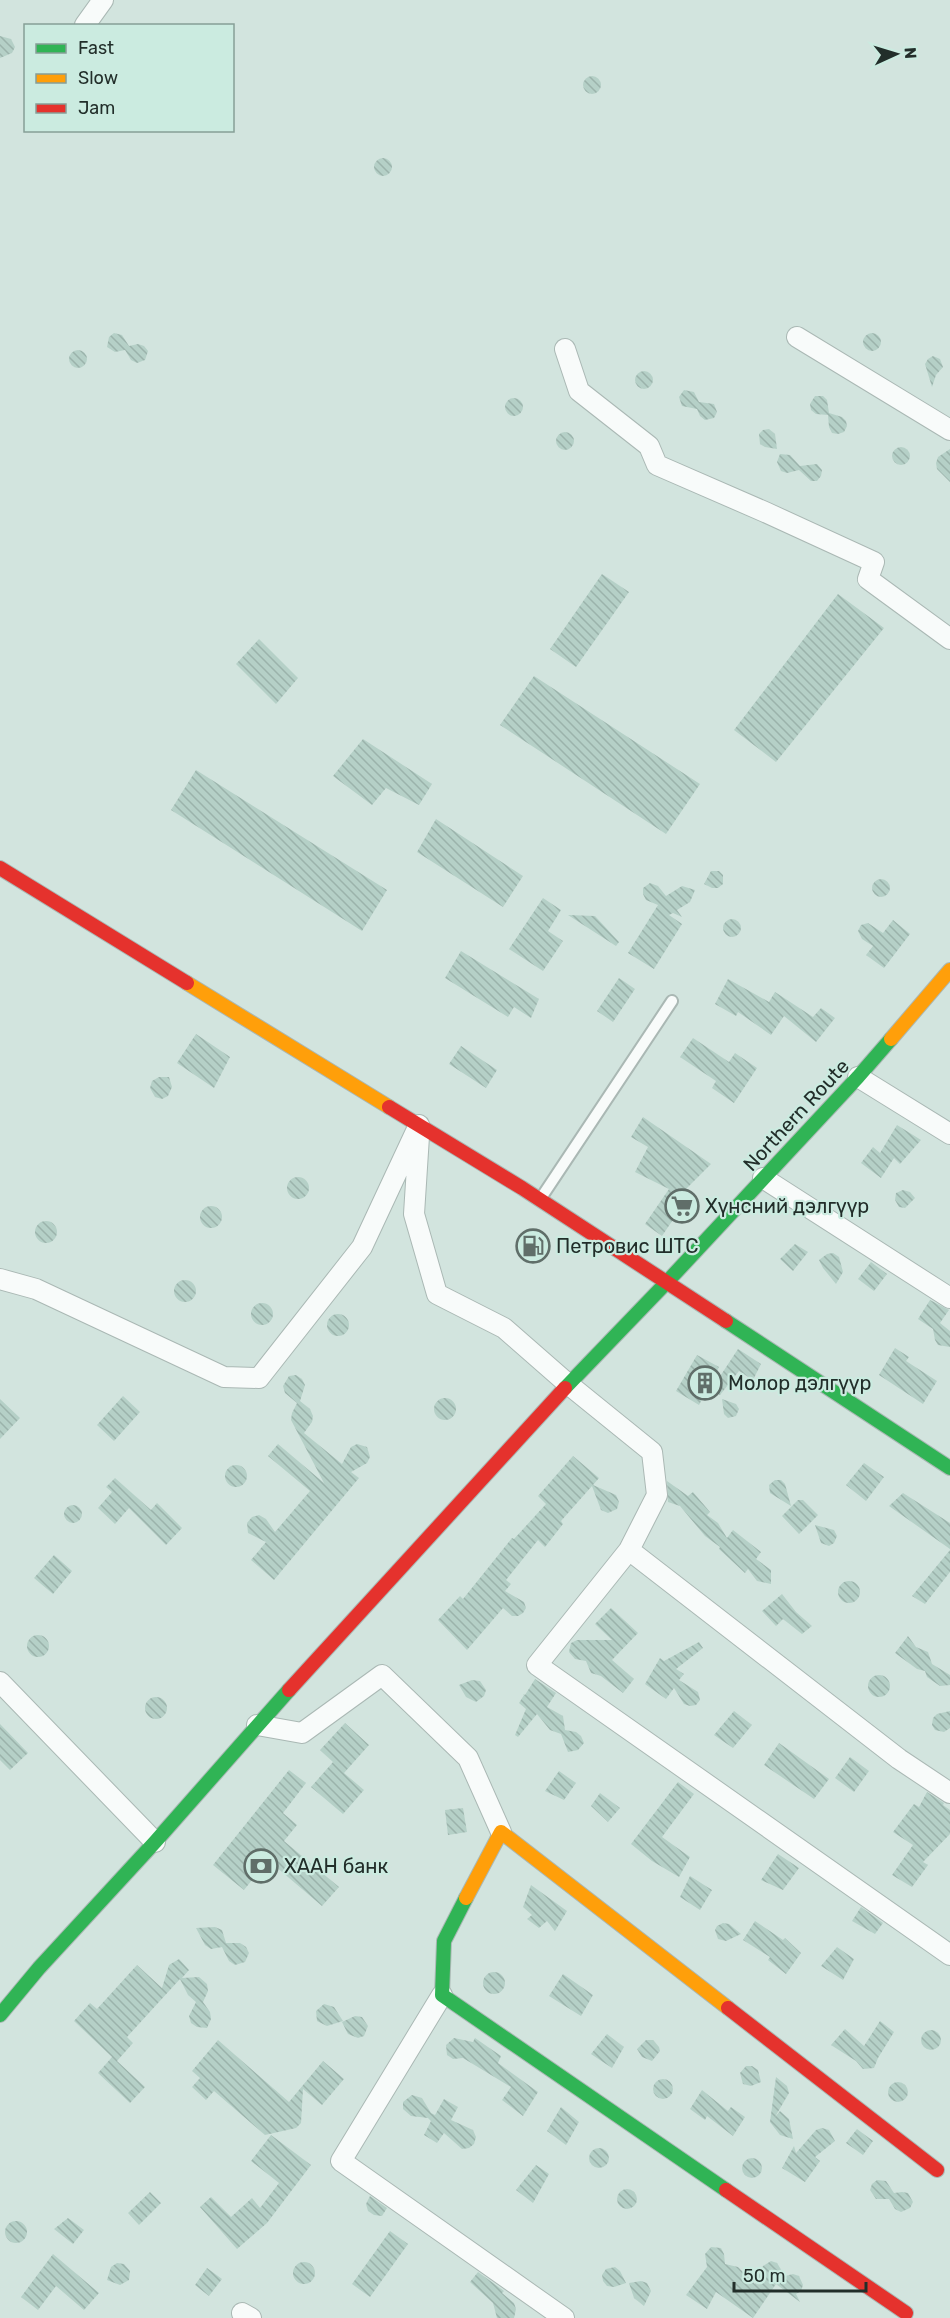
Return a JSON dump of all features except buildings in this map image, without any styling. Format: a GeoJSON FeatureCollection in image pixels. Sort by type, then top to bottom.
{"type":"FeatureCollection","features":[{"type":"Feature","properties":{"kind":"main road"},"geometry":{"type":"LineString","coordinates":[[0,868],[540,1200],[950,1468]]}},
{"type":"Feature","properties":{"kind":"main road","name":"Northern Route"},"geometry":{"type":"LineString","coordinates":[[0,2015],[39,1968],[155,1842],[257,1725],[568,1384],[666,1283],[858,1077],[942,992],[950,970]]}},
{"type":"Feature","properties":{"kind":"main road"},"geometry":{"type":"LineString","coordinates":[[906,2313],[442,1995],[444,1941],[501,1832],[937,2170]]}},
{"type":"Feature","properties":{"kind":"street"},"geometry":{"type":"LineString","coordinates":[[86,24],[103,0]]}},
{"type":"Feature","properties":{"kind":"street"},"geometry":{"type":"LineString","coordinates":[[797,337],[950,430]]}},
{"type":"Feature","properties":{"kind":"street"},"geometry":{"type":"LineString","coordinates":[[565,349],[579,391],[649,446],[657,465],[874,562],[868,579],[950,639]]}},
{"type":"Feature","properties":{"kind":"street"},"geometry":{"type":"LineString","coordinates":[[858,1077],[950,1134]]}},
{"type":"Feature","properties":{"kind":"street"},"geometry":{"type":"LineString","coordinates":[[0,1279],[36,1289],[224,1377],[259,1378],[362,1247],[419,1125]]}},
{"type":"Feature","properties":{"kind":"street"},"geometry":{"type":"LineString","coordinates":[[419,1125],[414,1214],[437,1294],[504,1328],[568,1384],[652,1452],[657,1495],[629,1550],[537,1665],[950,1955]]}},
{"type":"Feature","properties":{"kind":"street"},"geometry":{"type":"LineString","coordinates":[[763,1178],[950,1299]]}},
{"type":"Feature","properties":{"kind":"street"},"geometry":{"type":"LineString","coordinates":[[629,1550],[899,1759],[950,1793]]}},
{"type":"Feature","properties":{"kind":"street"},"geometry":{"type":"LineString","coordinates":[[257,1725],[302,1733],[382,1675],[468,1758],[501,1832]]}},
{"type":"Feature","properties":{"kind":"street"},"geometry":{"type":"LineString","coordinates":[[0,1682],[155,1842]]}},
{"type":"Feature","properties":{"kind":"street"},"geometry":{"type":"LineString","coordinates":[[442,1995],[341,2161],[564,2318]]}},
{"type":"Feature","properties":{"kind":"lane"},"geometry":{"type":"LineString","coordinates":[[540,1200],[672,1001]]}},
{"type":"Feature","properties":{"kind":"traffic: fast"},"geometry":{"type":"LineString","coordinates":[[565,1388],[666,1283],[891,1039]]}},
{"type":"Feature","properties":{"kind":"traffic: fast"},"geometry":{"type":"LineString","coordinates":[[726,1321],[950,1468]]}},
{"type":"Feature","properties":{"kind":"traffic: fast"},"geometry":{"type":"LineString","coordinates":[[0,2015],[39,1968],[155,1842],[289,1690]]}},
{"type":"Feature","properties":{"kind":"traffic: fast"},"geometry":{"type":"LineString","coordinates":[[466,1898],[444,1941],[442,1995],[726,2190]]}},
{"type":"Feature","properties":{"kind":"traffic: slow"},"geometry":{"type":"LineString","coordinates":[[891,1039],[950,970]]}},
{"type":"Feature","properties":{"kind":"traffic: slow"},"geometry":{"type":"LineString","coordinates":[[187,983],[389,1107]]}},
{"type":"Feature","properties":{"kind":"traffic: slow"},"geometry":{"type":"LineString","coordinates":[[466,1898],[501,1832],[728,2008]]}},
{"type":"Feature","properties":{"kind":"traffic: jam"},"geometry":{"type":"LineString","coordinates":[[0,868],[187,983]]}},
{"type":"Feature","properties":{"kind":"traffic: jam"},"geometry":{"type":"LineString","coordinates":[[389,1107],[522,1188],[726,1321]]}},
{"type":"Feature","properties":{"kind":"traffic: jam"},"geometry":{"type":"LineString","coordinates":[[289,1690],[565,1388]]}},
{"type":"Feature","properties":{"kind":"traffic: jam"},"geometry":{"type":"LineString","coordinates":[[728,2008],[937,2170]]}},
{"type":"Feature","properties":{"kind":"traffic: jam"},"geometry":{"type":"LineString","coordinates":[[726,2190],[906,2313]]}},
{"type":"Feature","properties":{"kind":"place","name":"Хүнсний дэлгүүр"},"geometry":{"type":"Point","coordinates":[682,1206]}},
{"type":"Feature","properties":{"kind":"place","name":"Петровис ШТС"},"geometry":{"type":"Point","coordinates":[533,1246]}},
{"type":"Feature","properties":{"kind":"place","name":"Молор дэлгүүр"},"geometry":{"type":"Point","coordinates":[705,1383]}},
{"type":"Feature","properties":{"kind":"place","name":"ХААН банк"},"geometry":{"type":"Point","coordinates":[261,1866]}}]}
